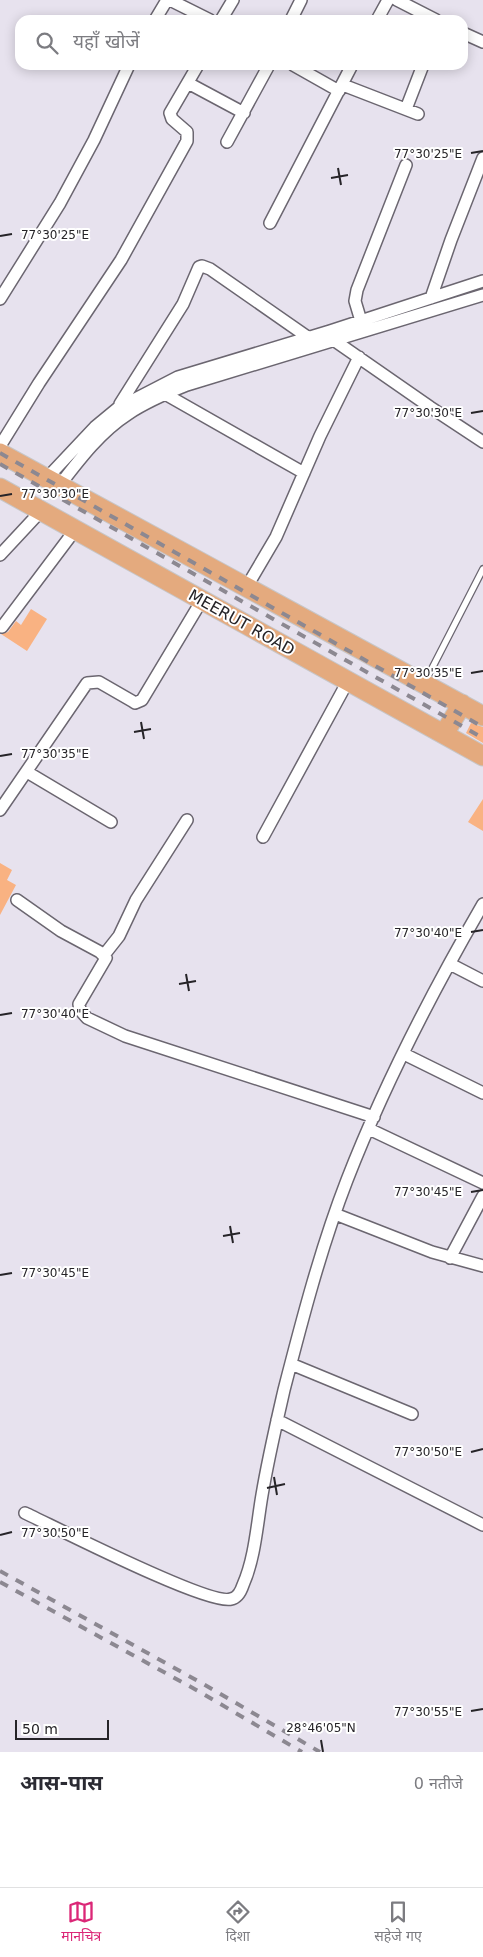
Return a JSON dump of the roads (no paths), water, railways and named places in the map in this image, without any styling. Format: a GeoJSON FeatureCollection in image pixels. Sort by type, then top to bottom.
{"type":"FeatureCollection","features":[{"type":"Feature","properties":{"kind":"highway","name":"MEERUT ROAD"},"geometry":{"type":"LineString","coordinates":[[0,453],[483,716]]}},
{"type":"Feature","properties":{"kind":"highway","name":"MEERUT ROAD"},"geometry":{"type":"LineString","coordinates":[[0,488],[483,756]]}},
{"type":"Feature","properties":{"kind":"highway"},"geometry":{"type":"LineString","coordinates":[[444,734],[462,704]]}},
{"type":"Feature","properties":{"kind":"street"},"geometry":{"type":"LineString","coordinates":[[158,15],[169,0],[200,15]]}},
{"type":"Feature","properties":{"kind":"street"},"geometry":{"type":"LineString","coordinates":[[224,15],[233,0]]}},
{"type":"Feature","properties":{"kind":"street"},"geometry":{"type":"LineString","coordinates":[[294,15],[301,0]]}},
{"type":"Feature","properties":{"kind":"street"},"geometry":{"type":"LineString","coordinates":[[380,15],[388,0]]}},
{"type":"Feature","properties":{"kind":"street"},"geometry":{"type":"LineString","coordinates":[[397,0],[426,15]]}},
{"type":"Feature","properties":{"kind":"street"},"geometry":{"type":"LineString","coordinates":[[468,35],[483,42]]}},
{"type":"Feature","properties":{"kind":"street"},"geometry":{"type":"LineString","coordinates":[[0,300],[65,196],[127,70]]}},
{"type":"Feature","properties":{"kind":"street"},"geometry":{"type":"LineString","coordinates":[[0,446],[39,382],[121,260],[187,141],[186,132],[172,119],[170,113],[195,70]]}},
{"type":"Feature","properties":{"kind":"street"},"geometry":{"type":"LineString","coordinates":[[227,142],[266,70]]}},
{"type":"Feature","properties":{"kind":"street"},"geometry":{"type":"LineString","coordinates":[[304,70],[341,88],[418,114]]}},
{"type":"Feature","properties":{"kind":"street"},"geometry":{"type":"LineString","coordinates":[[270,223],[350,70]]}},
{"type":"Feature","properties":{"kind":"street"},"geometry":{"type":"LineString","coordinates":[[406,109],[421,70]]}},
{"type":"Feature","properties":{"kind":"street"},"geometry":{"type":"LineString","coordinates":[[188,82],[244,113]]}},
{"type":"Feature","properties":{"kind":"street"},"geometry":{"type":"LineString","coordinates":[[443,308],[436,296],[448,247],[483,158]]}},
{"type":"Feature","properties":{"kind":"street"},"geometry":{"type":"LineString","coordinates":[[361,321],[355,301],[357,290],[406,165]]}},
{"type":"Feature","properties":{"kind":"street"},"geometry":{"type":"LineString","coordinates":[[118,408],[183,304],[199,267],[202,266],[210,269],[309,338]]}},
{"type":"Feature","properties":{"kind":"street"},"geometry":{"type":"LineString","coordinates":[[53,482],[128,414],[165,394],[309,338],[483,282]]}},
{"type":"Feature","properties":{"kind":"street"},"geometry":{"type":"LineString","coordinates":[[53,482],[95,427],[118,408],[178,377],[335,341],[483,295]]}},
{"type":"Feature","properties":{"kind":"street"},"geometry":{"type":"LineString","coordinates":[[335,341],[483,442]]}},
{"type":"Feature","properties":{"kind":"street"},"geometry":{"type":"LineString","coordinates":[[246,588],[276,537],[320,436],[359,357]]}},
{"type":"Feature","properties":{"kind":"street"},"geometry":{"type":"LineString","coordinates":[[165,394],[304,473]]}},
{"type":"Feature","properties":{"kind":"street"},"geometry":{"type":"LineString","coordinates":[[0,555],[41,511]]}},
{"type":"Feature","properties":{"kind":"street"},"geometry":{"type":"LineString","coordinates":[[2,627],[75,530]]}},
{"type":"Feature","properties":{"kind":"street"},"geometry":{"type":"LineString","coordinates":[[0,810],[84,686],[90,681],[99,682],[135,703],[142,700],[202,600]]}},
{"type":"Feature","properties":{"kind":"street"},"geometry":{"type":"LineString","coordinates":[[263,837],[348,681]]}},
{"type":"Feature","properties":{"kind":"street"},"geometry":{"type":"LineString","coordinates":[[27,772],[110,822]]}},
{"type":"Feature","properties":{"kind":"street"},"geometry":{"type":"LineString","coordinates":[[104,955],[119,936],[136,900],[187,820]]}},
{"type":"Feature","properties":{"kind":"street"},"geometry":{"type":"LineString","coordinates":[[17,900],[61,931],[104,955],[106,962],[79,1004],[80,1010],[87,1018],[147,1044],[317,1097],[374,1117]]}},
{"type":"Feature","properties":{"kind":"street"},"geometry":{"type":"LineString","coordinates":[[25,1513],[159,1577],[215,1598],[231,1599],[238,1595],[244,1584],[254,1546],[277,1420],[291,1364],[335,1214],[374,1117],[404,1054],[483,904]]}},
{"type":"Feature","properties":{"kind":"street"},"geometry":{"type":"LineString","coordinates":[[450,964],[483,981]]}},
{"type":"Feature","properties":{"kind":"street"},"geometry":{"type":"LineString","coordinates":[[404,1054],[483,1093]]}},
{"type":"Feature","properties":{"kind":"street"},"geometry":{"type":"LineString","coordinates":[[369,1129],[481,1178]]}},
{"type":"Feature","properties":{"kind":"street"},"geometry":{"type":"LineString","coordinates":[[450,1258],[483,1196]]}},
{"type":"Feature","properties":{"kind":"street"},"geometry":{"type":"LineString","coordinates":[[335,1214],[450,1258],[483,1266]]}},
{"type":"Feature","properties":{"kind":"street"},"geometry":{"type":"LineString","coordinates":[[291,1364],[412,1414]]}},
{"type":"Feature","properties":{"kind":"street"},"geometry":{"type":"LineString","coordinates":[[277,1420],[483,1525]]}},
{"type":"Feature","properties":{"kind":"lane"},"geometry":{"type":"LineString","coordinates":[[424,684],[483,569]]}},
{"type":"Feature","properties":{"kind":"railway"},"geometry":{"type":"LineString","coordinates":[[0,453],[483,727]]}},
{"type":"Feature","properties":{"kind":"railway"},"geometry":{"type":"LineString","coordinates":[[0,464],[483,738]]}},
{"type":"Feature","properties":{"kind":"railway"},"geometry":{"type":"LineString","coordinates":[[0,1571],[205,1685],[320,1752]]}},
{"type":"Feature","properties":{"kind":"railway"},"geometry":{"type":"LineString","coordinates":[[0,1582],[200,1692],[302,1752]]}}]}
